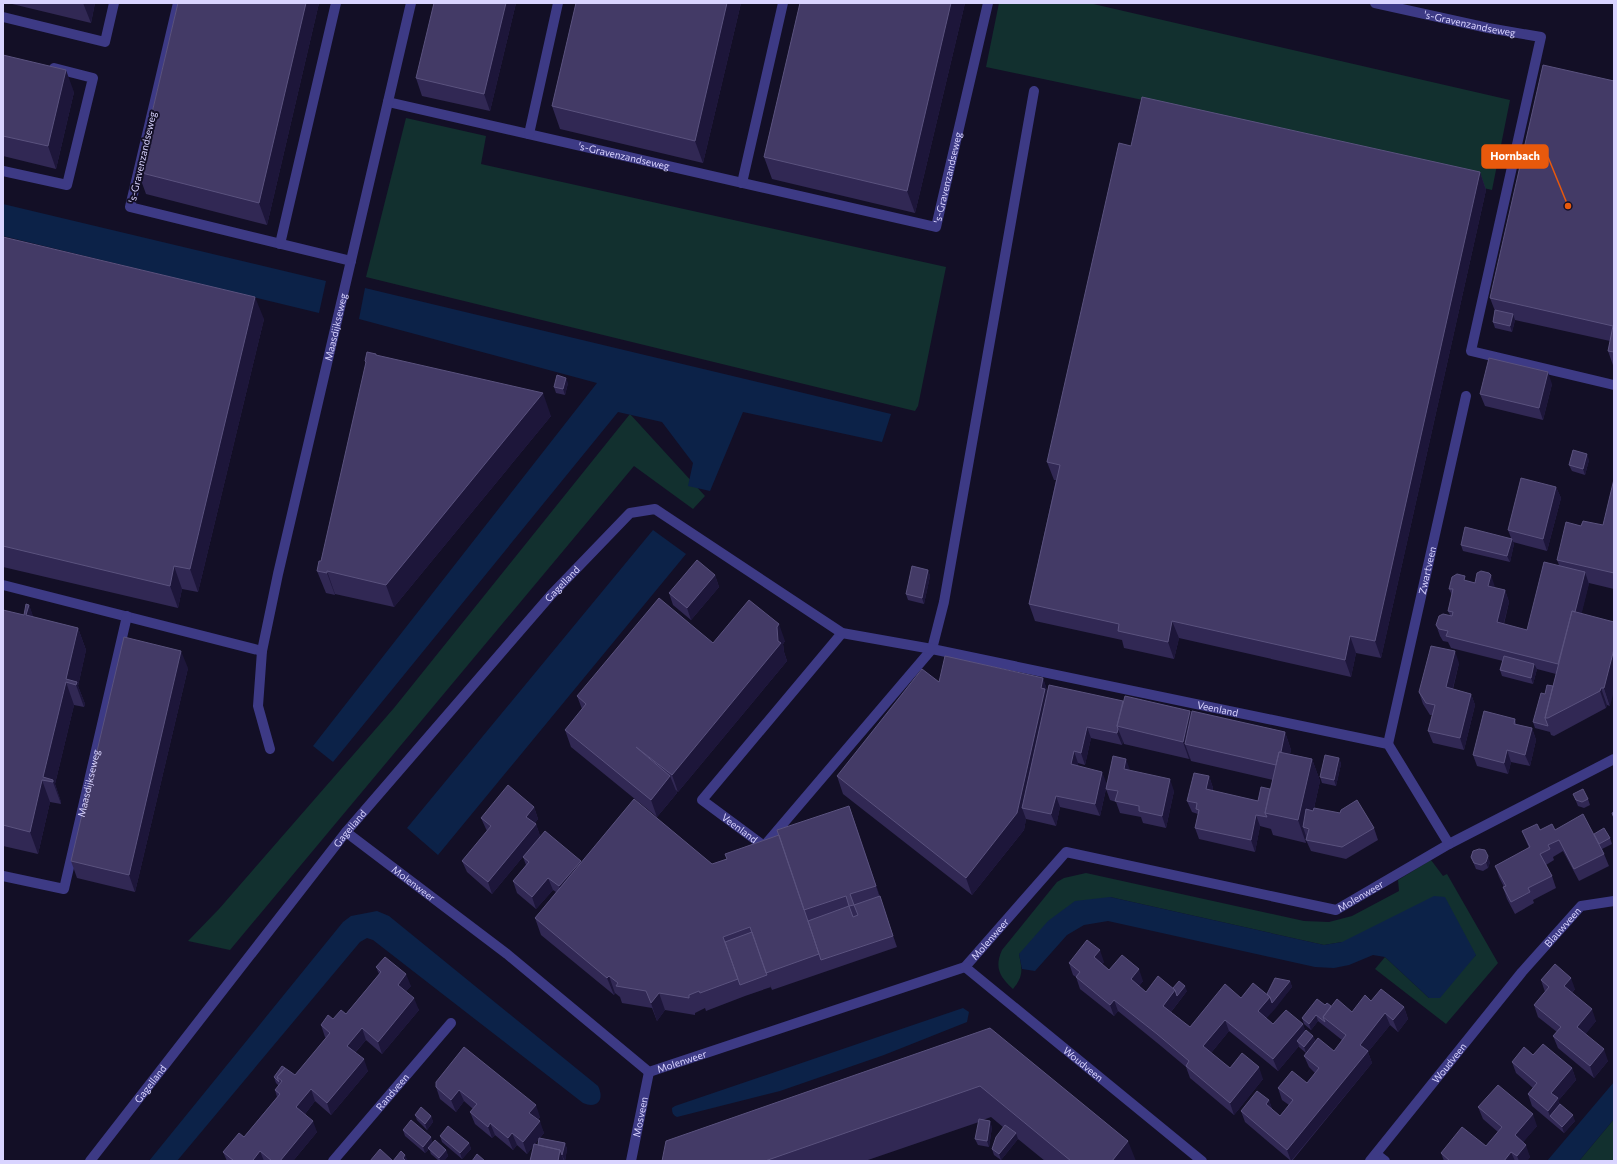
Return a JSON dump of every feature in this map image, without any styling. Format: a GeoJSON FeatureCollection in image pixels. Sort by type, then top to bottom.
{"type":"FeatureCollection","features":[{"type":"Feature","properties":{"kind":"street"},"geometry":{"type":"LineString","coordinates":[[3,17],[105,42],[114,3]]}},
{"type":"Feature","properties":{"kind":"street","name":"'s-Gravenzandseweg"},"geometry":{"type":"LineString","coordinates":[[178,3],[130,207],[351,261]]}},
{"type":"Feature","properties":{"kind":"street"},"geometry":{"type":"LineString","coordinates":[[280,244],[336,3]]}},
{"type":"Feature","properties":{"kind":"street","name":"Maasdijkseweg"},"geometry":{"type":"LineString","coordinates":[[270,749],[258,706],[262,651],[278,574],[411,3]]}},
{"type":"Feature","properties":{"kind":"street"},"geometry":{"type":"LineString","coordinates":[[529,134],[558,3]]}},
{"type":"Feature","properties":{"kind":"street"},"geometry":{"type":"LineString","coordinates":[[742,183],[784,3]]}},
{"type":"Feature","properties":{"kind":"street","name":"'s-Gravenzandseweg"},"geometry":{"type":"LineString","coordinates":[[388,102],[936,227],[988,3]]}},
{"type":"Feature","properties":{"kind":"street","name":"'s-Gravenzandseweg"},"geometry":{"type":"LineString","coordinates":[[1375,3],[1488,28],[1541,37],[1471,351],[1614,385]]}},
{"type":"Feature","properties":{"kind":"street"},"geometry":{"type":"LineString","coordinates":[[3,171],[67,185],[93,78],[44,66]]}},
{"type":"Feature","properties":{"kind":"street"},"geometry":{"type":"LineString","coordinates":[[932,649],[944,602],[1034,91]]}},
{"type":"Feature","properties":{"kind":"street","name":"Zwartveen"},"geometry":{"type":"LineString","coordinates":[[1388,744],[1466,396]]}},
{"type":"Feature","properties":{"kind":"street","name":"Veenland"},"geometry":{"type":"LineString","coordinates":[[630,513],[655,509],[842,633],[932,649],[1388,744]]}},
{"type":"Feature","properties":{"kind":"street","name":"Gagelland"},"geometry":{"type":"LineString","coordinates":[[90,1161],[346,832],[551,595],[630,513]]}},
{"type":"Feature","properties":{"kind":"street"},"geometry":{"type":"LineString","coordinates":[[3,585],[262,651]]}},
{"type":"Feature","properties":{"kind":"street","name":"Maasdijkseweg"},"geometry":{"type":"LineString","coordinates":[[3,876],[64,889],[127,616]]}},
{"type":"Feature","properties":{"kind":"street","name":"Veenland"},"geometry":{"type":"LineString","coordinates":[[842,633],[702,800],[764,846],[932,649]]}},
{"type":"Feature","properties":{"kind":"street"},"geometry":{"type":"LineString","coordinates":[[1388,744],[1449,844]]}},
{"type":"Feature","properties":{"kind":"street","name":"Molenweer"},"geometry":{"type":"LineString","coordinates":[[346,832],[507,954],[649,1072],[965,967],[1066,852],[1336,910],[1449,844],[1614,759]]}},
{"type":"Feature","properties":{"kind":"street","name":"Blauwveen"},"geometry":{"type":"LineString","coordinates":[[1522,972],[1581,906],[1614,901]]}},
{"type":"Feature","properties":{"kind":"street","name":"Woudveen"},"geometry":{"type":"LineString","coordinates":[[965,967],[1202,1161]]}},
{"type":"Feature","properties":{"kind":"street","name":"Woudveen"},"geometry":{"type":"LineString","coordinates":[[1385,1161],[1373,1157],[1522,972]]}},
{"type":"Feature","properties":{"kind":"street","name":"Randveen"},"geometry":{"type":"LineString","coordinates":[[333,1161],[451,1024]]}},
{"type":"Feature","properties":{"kind":"street","name":"Mosveen"},"geometry":{"type":"LineString","coordinates":[[631,1161],[649,1072]]}},
{"type":"Feature","properties":{"kind":"green space"},"geometry":{"type":"Polygon","coordinates":[[[999,3],[1089,3],[1510,100],[1492,190],[1169,113],[1157,103],[986,67],[999,3]]]}},
{"type":"Feature","properties":{"kind":"green space"},"geometry":{"type":"Polygon","coordinates":[[[406,118],[486,136],[481,164],[946,267],[918,406],[915,411],[366,277],[406,118]]]}},
{"type":"Feature","properties":{"kind":"green space"},"geometry":{"type":"Polygon","coordinates":[[[630,414],[705,496],[693,509],[634,466],[230,950],[188,941],[219,909],[394,708],[630,414]]]}},
{"type":"Feature","properties":{"kind":"green space"},"geometry":{"type":"Polygon","coordinates":[[[1431,860],[1443,876],[1447,874],[1498,963],[1446,1024],[1375,969],[1385,957],[1429,998],[1476,955],[1342,942],[1324,945],[1110,897],[1019,954],[1021,976],[1013,989],[1000,972],[999,962],[1002,950],[1057,882],[1064,878],[1086,873],[1304,921],[1329,922],[1352,916],[1399,891],[1398,880],[1431,860]]]}},
{"type":"Feature","properties":{"kind":"green space"},"geometry":{"type":"Polygon","coordinates":[[[1614,1119],[1614,1161],[1579,1161],[1614,1119]]]}},
{"type":"Feature","properties":{"kind":"water"},"geometry":{"type":"Polygon","coordinates":[[[3,204],[326,281],[319,313],[3,236],[3,204]]]}},
{"type":"Feature","properties":{"kind":"water"},"geometry":{"type":"Polygon","coordinates":[[[365,288],[891,414],[882,442],[743,412],[710,491],[688,486],[693,463],[662,422],[618,412],[333,762],[313,746],[597,383],[359,319],[365,288]]]}},
{"type":"Feature","properties":{"kind":"water"},"geometry":{"type":"Polygon","coordinates":[[[653,530],[686,554],[438,855],[407,828],[653,530]]]}},
{"type":"Feature","properties":{"kind":"water"},"geometry":{"type":"Polygon","coordinates":[[[1434,896],[1445,897],[1476,955],[1440,998],[1429,998],[1385,957],[1373,955],[1349,965],[1334,968],[1315,967],[1108,921],[1084,925],[1067,935],[1035,971],[1022,969],[1019,954],[1048,921],[1075,901],[1110,897],[1324,945],[1342,942],[1434,896]]]}},
{"type":"Feature","properties":{"kind":"water"},"geometry":{"type":"Polygon","coordinates":[[[377,911],[389,916],[598,1086],[601,1095],[598,1102],[592,1105],[583,1103],[373,940],[367,938],[360,942],[177,1161],[149,1161],[343,922],[351,916],[377,911]]]}},
{"type":"Feature","properties":{"kind":"water"},"geometry":{"type":"Polygon","coordinates":[[[963,1008],[969,1012],[967,1022],[884,1055],[780,1091],[677,1117],[673,1113],[672,1108],[675,1106],[963,1008]]]}},
{"type":"Feature","properties":{"kind":"water"},"geometry":{"type":"Polygon","coordinates":[[[1614,1082],[1614,1119],[1579,1161],[1547,1161],[1614,1082]]]}},
{"type":"Feature","properties":{"kind":"building"},"geometry":{"type":"Polygon","coordinates":[[[178,3],[306,3],[259,203],[138,172],[178,3]]]}},
{"type":"Feature","properties":{"kind":"building"},"geometry":{"type":"Polygon","coordinates":[[[434,3],[506,3],[484,94],[416,78],[434,3]]]}},
{"type":"Feature","properties":{"kind":"building"},"geometry":{"type":"Polygon","coordinates":[[[576,3],[727,3],[695,141],[552,106],[576,3]]]}},
{"type":"Feature","properties":{"kind":"building"},"geometry":{"type":"Polygon","coordinates":[[[800,3],[951,3],[907,191],[764,157],[800,3]]]}},
{"type":"Feature","properties":{"kind":"building"},"geometry":{"type":"Polygon","coordinates":[[[3,55],[66,70],[48,146],[3,136],[3,55]]]}},
{"type":"Feature","properties":{"kind":"building"},"geometry":{"type":"Polygon","coordinates":[[[1543,65],[1614,81],[1614,352],[1608,351],[1613,326],[1490,298],[1543,65]]]}},
{"type":"Feature","properties":{"kind":"building"},"geometry":{"type":"Polygon","coordinates":[[[1142,97],[1480,172],[1375,641],[1350,636],[1345,660],[1172,621],[1168,642],[1118,631],[1119,624],[1029,604],[1060,465],[1047,462],[1119,143],[1131,146],[1142,97]]]}},
{"type":"Feature","properties":{"kind":"building"},"geometry":{"type":"Polygon","coordinates":[[[3,237],[255,297],[190,569],[174,566],[170,586],[3,546],[3,237]]]}},
{"type":"Feature","properties":{"kind":"building"},"geometry":{"type":"Polygon","coordinates":[[[1495,310],[1513,314],[1510,326],[1493,322],[1495,310]]]}},
{"type":"Feature","properties":{"kind":"building"},"geometry":{"type":"Polygon","coordinates":[[[367,352],[543,393],[386,585],[327,571],[327,573],[317,571],[319,561],[321,561],[367,352]]]}},
{"type":"Feature","properties":{"kind":"building"},"geometry":{"type":"Polygon","coordinates":[[[1489,358],[1548,372],[1539,408],[1480,394],[1489,358]]]}},
{"type":"Feature","properties":{"kind":"building"},"geometry":{"type":"Polygon","coordinates":[[[557,375],[566,378],[563,389],[554,387],[557,375]]]}},
{"type":"Feature","properties":{"kind":"building"},"geometry":{"type":"Polygon","coordinates":[[[1573,450],[1587,454],[1583,469],[1569,465],[1573,450]]]}},
{"type":"Feature","properties":{"kind":"building"},"geometry":{"type":"Polygon","coordinates":[[[1521,478],[1556,487],[1543,539],[1508,530],[1521,478]]]}},
{"type":"Feature","properties":{"kind":"building"},"geometry":{"type":"Polygon","coordinates":[[[1614,479],[1614,573],[1557,560],[1566,522],[1581,526],[1583,521],[1603,525],[1614,479]]]}},
{"type":"Feature","properties":{"kind":"building"},"geometry":{"type":"Polygon","coordinates":[[[1465,527],[1512,539],[1507,556],[1461,545],[1465,527]]]}},
{"type":"Feature","properties":{"kind":"building"},"geometry":{"type":"Polygon","coordinates":[[[697,560],[715,575],[687,608],[669,593],[697,560]]]}},
{"type":"Feature","properties":{"kind":"building"},"geometry":{"type":"Polygon","coordinates":[[[1544,562],[1585,572],[1575,612],[1572,611],[1558,664],[1446,636],[1448,631],[1439,629],[1436,625],[1439,616],[1443,614],[1452,616],[1453,612],[1448,611],[1453,589],[1449,589],[1452,577],[1457,574],[1465,576],[1464,580],[1475,583],[1477,573],[1481,571],[1491,575],[1488,586],[1505,590],[1497,622],[1527,630],[1544,562]]]}},
{"type":"Feature","properties":{"kind":"building"},"geometry":{"type":"Polygon","coordinates":[[[912,566],[928,570],[922,598],[906,594],[912,566]]]}},
{"type":"Feature","properties":{"kind":"building"},"geometry":{"type":"Polygon","coordinates":[[[659,598],[713,643],[749,600],[779,624],[777,627],[778,641],[781,643],[672,775],[636,747],[670,776],[651,800],[565,730],[586,704],[577,696],[659,598]]]}},
{"type":"Feature","properties":{"kind":"building"},"geometry":{"type":"Polygon","coordinates":[[[26,604],[29,605],[26,615],[78,628],[66,679],[77,682],[76,685],[66,682],[43,777],[53,780],[53,782],[42,780],[30,832],[3,825],[3,610],[24,615],[26,604]]]}},
{"type":"Feature","properties":{"kind":"building"},"geometry":{"type":"Polygon","coordinates":[[[1572,611],[1614,622],[1614,649],[1604,688],[1601,688],[1600,691],[1548,718],[1545,718],[1572,611]]]}},
{"type":"Feature","properties":{"kind":"building"},"geometry":{"type":"Polygon","coordinates":[[[124,637],[181,651],[129,875],[71,861],[124,637]]]}},
{"type":"Feature","properties":{"kind":"building"},"geometry":{"type":"Polygon","coordinates":[[[1431,646],[1455,651],[1446,687],[1471,694],[1460,738],[1428,731],[1435,705],[1426,703],[1419,692],[1431,646]]]}},
{"type":"Feature","properties":{"kind":"building"},"geometry":{"type":"Polygon","coordinates":[[[945,656],[1043,678],[1041,688],[1045,689],[1017,813],[966,878],[837,776],[922,669],[939,682],[945,656]]]}},
{"type":"Feature","properties":{"kind":"building"},"geometry":{"type":"Polygon","coordinates":[[[1504,656],[1534,664],[1531,678],[1500,670],[1504,656]]]}},
{"type":"Feature","properties":{"kind":"building"},"geometry":{"type":"Polygon","coordinates":[[[1049,685],[1123,701],[1117,726],[1117,733],[1087,727],[1081,753],[1074,751],[1071,764],[1102,772],[1095,804],[1056,796],[1051,814],[1022,808],[1049,685]]]}},
{"type":"Feature","properties":{"kind":"building"},"geometry":{"type":"Polygon","coordinates":[[[1547,685],[1553,686],[1545,718],[1548,726],[1533,722],[1541,693],[1545,694],[1547,685]]]}},
{"type":"Feature","properties":{"kind":"building"},"geometry":{"type":"Polygon","coordinates":[[[1125,696],[1190,711],[1183,742],[1117,726],[1125,696]]]}},
{"type":"Feature","properties":{"kind":"building"},"geometry":{"type":"Polygon","coordinates":[[[1192,711],[1285,732],[1281,752],[1279,752],[1276,765],[1185,744],[1192,711]]]}},
{"type":"Feature","properties":{"kind":"building"},"geometry":{"type":"Polygon","coordinates":[[[1484,711],[1515,719],[1514,724],[1532,728],[1525,755],[1507,750],[1504,763],[1473,755],[1484,711]]]}},
{"type":"Feature","properties":{"kind":"building"},"geometry":{"type":"Polygon","coordinates":[[[1279,752],[1312,759],[1298,820],[1265,813],[1279,752]]]}},
{"type":"Feature","properties":{"kind":"building"},"geometry":{"type":"Polygon","coordinates":[[[1325,755],[1339,758],[1334,780],[1320,777],[1325,755]]]}},
{"type":"Feature","properties":{"kind":"building"},"geometry":{"type":"Polygon","coordinates":[[[1113,756],[1126,759],[1124,769],[1170,779],[1162,816],[1139,811],[1139,806],[1115,801],[1118,791],[1106,789],[1113,756]]]}},
{"type":"Feature","properties":{"kind":"building"},"geometry":{"type":"Polygon","coordinates":[[[1194,773],[1209,776],[1206,789],[1258,801],[1261,787],[1270,789],[1265,813],[1267,817],[1256,815],[1251,840],[1195,828],[1199,810],[1196,809],[1197,803],[1187,801],[1194,773]]]}},
{"type":"Feature","properties":{"kind":"building"},"geometry":{"type":"Polygon","coordinates":[[[508,785],[534,807],[526,817],[536,824],[488,882],[462,861],[491,826],[481,818],[508,785]]]}},
{"type":"Feature","properties":{"kind":"building"},"geometry":{"type":"Polygon","coordinates":[[[1583,789],[1588,799],[1582,802],[1576,800],[1573,794],[1583,789]]]}},
{"type":"Feature","properties":{"kind":"building"},"geometry":{"type":"Polygon","coordinates":[[[634,799],[712,864],[727,859],[725,854],[779,835],[819,954],[766,973],[750,927],[723,937],[738,979],[700,993],[699,991],[689,995],[689,998],[659,993],[651,1003],[646,991],[616,986],[618,983],[609,976],[607,978],[535,918],[634,799]]]}},
{"type":"Feature","properties":{"kind":"building"},"geometry":{"type":"Polygon","coordinates":[[[1357,800],[1374,828],[1342,847],[1306,840],[1309,829],[1303,827],[1306,809],[1313,811],[1314,808],[1340,813],[1341,810],[1357,800]]]}},
{"type":"Feature","properties":{"kind":"building"},"geometry":{"type":"Polygon","coordinates":[[[849,806],[876,886],[850,894],[854,905],[849,906],[846,896],[804,910],[777,830],[849,806]]]}},
{"type":"Feature","properties":{"kind":"building"},"geometry":{"type":"Polygon","coordinates":[[[1583,814],[1604,854],[1574,869],[1559,840],[1548,845],[1550,849],[1540,854],[1552,876],[1528,888],[1530,892],[1511,902],[1503,887],[1506,886],[1495,866],[1530,847],[1522,831],[1537,824],[1540,830],[1552,824],[1555,830],[1583,814]]]}},
{"type":"Feature","properties":{"kind":"building"},"geometry":{"type":"Polygon","coordinates":[[[1604,828],[1610,838],[1599,844],[1594,834],[1604,828]]]}},
{"type":"Feature","properties":{"kind":"building"},"geometry":{"type":"Polygon","coordinates":[[[545,831],[581,861],[559,886],[548,878],[532,897],[513,881],[529,862],[523,857],[545,831]]]}},
{"type":"Feature","properties":{"kind":"building"},"geometry":{"type":"Polygon","coordinates":[[[1479,849],[1485,850],[1488,856],[1486,862],[1481,865],[1474,863],[1471,857],[1473,851],[1479,849]]]}},
{"type":"Feature","properties":{"kind":"building"},"geometry":{"type":"Polygon","coordinates":[[[880,896],[893,936],[821,960],[808,921],[849,906],[853,917],[858,915],[854,905],[880,896]]]}},
{"type":"Feature","properties":{"kind":"building"},"geometry":{"type":"Polygon","coordinates":[[[752,932],[767,975],[740,985],[725,942],[752,932]]]}},
{"type":"Feature","properties":{"kind":"building"},"geometry":{"type":"Polygon","coordinates":[[[1087,940],[1100,950],[1094,957],[1109,970],[1122,955],[1139,969],[1131,979],[1146,992],[1158,976],[1175,990],[1163,1006],[1190,1027],[1225,984],[1241,998],[1253,983],[1270,997],[1258,1011],[1273,1024],[1286,1010],[1303,1024],[1273,1059],[1225,1020],[1203,1046],[1230,1068],[1242,1053],[1259,1067],[1230,1103],[1186,1066],[1189,1061],[1157,1034],[1114,1000],[1110,1005],[1076,977],[1080,972],[1069,963],[1087,940]]]}},
{"type":"Feature","properties":{"kind":"building"},"geometry":{"type":"Polygon","coordinates":[[[385,957],[406,974],[398,985],[414,998],[378,1042],[362,1028],[347,1046],[364,1059],[327,1103],[311,1089],[296,1107],[313,1121],[280,1161],[272,1161],[260,1151],[253,1160],[255,1161],[234,1161],[223,1152],[239,1133],[244,1137],[280,1094],[275,1090],[282,1081],[277,1077],[285,1068],[295,1075],[330,1033],[321,1025],[328,1015],[333,1019],[341,1010],[346,1014],[381,972],[376,967],[385,957]]]}},
{"type":"Feature","properties":{"kind":"building"},"geometry":{"type":"Polygon","coordinates":[[[1555,964],[1571,978],[1564,986],[1592,1009],[1577,1027],[1604,1049],[1590,1066],[1553,1036],[1561,1027],[1534,1005],[1549,987],[1541,980],[1555,964]]]}},
{"type":"Feature","properties":{"kind":"building"},"geometry":{"type":"Polygon","coordinates":[[[1275,978],[1290,981],[1272,1003],[1267,994],[1275,978]]]}},
{"type":"Feature","properties":{"kind":"building"},"geometry":{"type":"Polygon","coordinates":[[[1179,981],[1185,986],[1177,996],[1173,988],[1179,981]]]}},
{"type":"Feature","properties":{"kind":"building"},"geometry":{"type":"Polygon","coordinates":[[[1381,989],[1404,1007],[1393,1020],[1385,1013],[1360,1045],[1368,1051],[1287,1150],[1241,1111],[1257,1091],[1269,1100],[1266,1104],[1280,1116],[1293,1100],[1278,1088],[1292,1071],[1307,1083],[1319,1068],[1304,1056],[1318,1038],[1334,1051],[1346,1035],[1323,1017],[1337,999],[1352,1012],[1365,995],[1371,1001],[1381,989]]]}},
{"type":"Feature","properties":{"kind":"building"},"geometry":{"type":"Polygon","coordinates":[[[1317,999],[1325,1005],[1327,1003],[1331,1006],[1323,1017],[1325,1022],[1316,1015],[1309,1024],[1302,1018],[1317,999]]]}},
{"type":"Feature","properties":{"kind":"building"},"geometry":{"type":"Polygon","coordinates":[[[990,1028],[1128,1141],[1112,1161],[1071,1161],[980,1086],[765,1161],[662,1161],[666,1141],[990,1028]]]}},
{"type":"Feature","properties":{"kind":"building"},"geometry":{"type":"Polygon","coordinates":[[[1306,1030],[1313,1036],[1304,1047],[1297,1041],[1306,1030]]]}},
{"type":"Feature","properties":{"kind":"building"},"geometry":{"type":"Polygon","coordinates":[[[1543,1044],[1572,1068],[1551,1093],[1558,1098],[1548,1111],[1528,1094],[1537,1083],[1512,1062],[1524,1047],[1533,1055],[1543,1044]]]}},
{"type":"Feature","properties":{"kind":"building"},"geometry":{"type":"Polygon","coordinates":[[[464,1047],[536,1105],[529,1113],[540,1121],[523,1142],[512,1133],[508,1138],[490,1123],[488,1127],[470,1112],[477,1104],[459,1090],[451,1100],[436,1087],[436,1082],[464,1047]]]}},
{"type":"Feature","properties":{"kind":"building"},"geometry":{"type":"Polygon","coordinates":[[[282,1066],[285,1068],[277,1077],[279,1082],[274,1077],[282,1066]]]}},
{"type":"Feature","properties":{"kind":"building"},"geometry":{"type":"Polygon","coordinates":[[[1498,1085],[1533,1114],[1515,1135],[1526,1145],[1517,1156],[1511,1152],[1504,1161],[1450,1161],[1441,1153],[1462,1127],[1486,1146],[1502,1127],[1478,1107],[1498,1085]]]}},
{"type":"Feature","properties":{"kind":"building"},"geometry":{"type":"Polygon","coordinates":[[[1560,1104],[1573,1115],[1562,1127],[1550,1116],[1560,1104]]]}},
{"type":"Feature","properties":{"kind":"building"},"geometry":{"type":"Polygon","coordinates":[[[421,1107],[431,1116],[425,1124],[415,1115],[421,1107]]]}},
{"type":"Feature","properties":{"kind":"building"},"geometry":{"type":"Polygon","coordinates":[[[979,1119],[990,1121],[987,1141],[975,1139],[979,1119]]]}},
{"type":"Feature","properties":{"kind":"building"},"geometry":{"type":"Polygon","coordinates":[[[411,1120],[431,1137],[423,1147],[403,1130],[411,1120]]]}},
{"type":"Feature","properties":{"kind":"building"},"geometry":{"type":"Polygon","coordinates":[[[1005,1125],[1016,1133],[999,1154],[992,1149],[996,1137],[1005,1125]]]}},
{"type":"Feature","properties":{"kind":"building"},"geometry":{"type":"Polygon","coordinates":[[[448,1126],[469,1143],[460,1153],[440,1136],[448,1126]]]}},
{"type":"Feature","properties":{"kind":"building"},"geometry":{"type":"Polygon","coordinates":[[[539,1138],[565,1143],[562,1155],[560,1150],[538,1145],[539,1138]]]}},
{"type":"Feature","properties":{"kind":"building"},"geometry":{"type":"Polygon","coordinates":[[[435,1140],[446,1150],[439,1158],[428,1148],[435,1140]]]}},
{"type":"Feature","properties":{"kind":"building"},"geometry":{"type":"Polygon","coordinates":[[[534,1144],[560,1150],[558,1161],[530,1161],[534,1144]]]}},
{"type":"Feature","properties":{"kind":"building"},"geometry":{"type":"Polygon","coordinates":[[[380,1149],[393,1161],[370,1161],[380,1149]]]}},
{"type":"Feature","properties":{"kind":"building"},"geometry":{"type":"Polygon","coordinates":[[[401,1151],[405,1155],[403,1158],[406,1161],[393,1161],[401,1151]]]}},
{"type":"Feature","properties":{"kind":"building"},"geometry":{"type":"Polygon","coordinates":[[[477,1154],[485,1161],[472,1161],[477,1154]]]}},
{"type":"Feature","properties":{"kind":"place","name":"Hornbach"},"geometry":{"type":"Point","coordinates":[1568,206]}}]}
